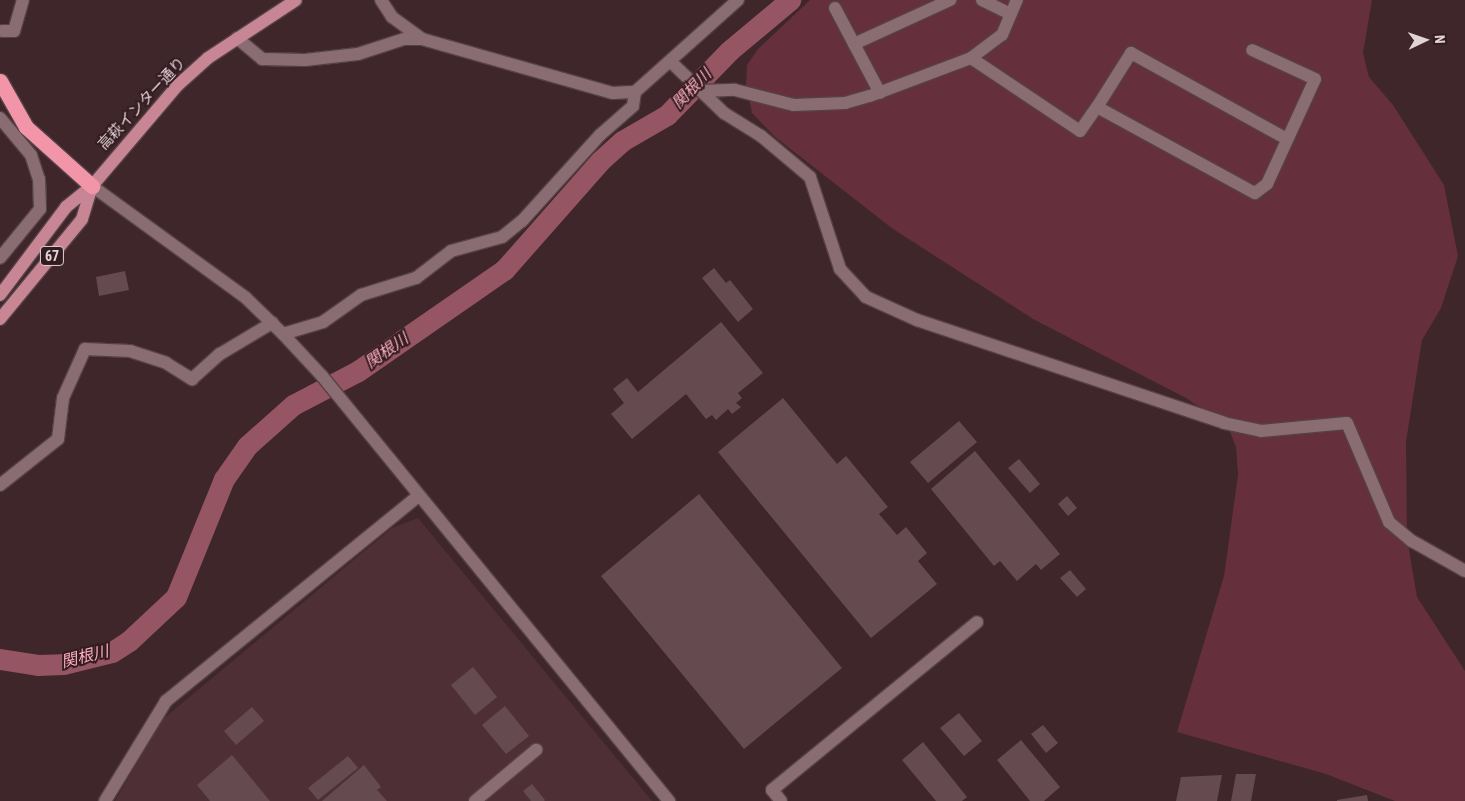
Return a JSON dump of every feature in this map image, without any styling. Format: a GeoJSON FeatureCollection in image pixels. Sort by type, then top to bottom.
{"type":"FeatureCollection","features":[{"type":"Feature","properties":{"kind":"highway"},"geometry":{"type":"LineString","coordinates":[[0,80],[26,127],[92,186]]}},
{"type":"Feature","properties":{"kind":"main road","name":"高萩インター通り"},"geometry":{"type":"LineString","coordinates":[[0,295],[66,207],[92,186],[178,85],[237,38],[296,0]]}},
{"type":"Feature","properties":{"kind":"main road","name":"高萩インター通り"},"geometry":{"type":"LineString","coordinates":[[0,320],[82,219],[92,186]]}},
{"type":"Feature","properties":{"kind":"street"},"geometry":{"type":"LineString","coordinates":[[2,31],[14,31],[23,0]]}},
{"type":"Feature","properties":{"kind":"street"},"geometry":{"type":"LineString","coordinates":[[381,0],[392,17],[422,39]]}},
{"type":"Feature","properties":{"kind":"street"},"geometry":{"type":"LineString","coordinates":[[237,38],[262,59],[305,60],[358,54],[404,39],[422,39],[613,93],[635,92],[738,0]]}},
{"type":"Feature","properties":{"kind":"street"},"geometry":{"type":"LineString","coordinates":[[854,44],[950,0]]}},
{"type":"Feature","properties":{"kind":"street"},"geometry":{"type":"LineString","coordinates":[[982,0],[1011,14]]}},
{"type":"Feature","properties":{"kind":"street"},"geometry":{"type":"LineString","coordinates":[[701,91],[735,90],[794,105],[845,103],[880,93],[971,58],[1002,35],[1016,0]]}},
{"type":"Feature","properties":{"kind":"street"},"geometry":{"type":"LineString","coordinates":[[835,8],[880,93]]}},
{"type":"Feature","properties":{"kind":"street"},"geometry":{"type":"LineString","coordinates":[[1097,107],[1256,193],[1267,184],[1315,79],[1252,50]]}},
{"type":"Feature","properties":{"kind":"street"},"geometry":{"type":"LineString","coordinates":[[971,58],[1080,131],[1131,54],[1287,139]]}},
{"type":"Feature","properties":{"kind":"street"},"geometry":{"type":"LineString","coordinates":[[670,62],[724,113],[761,136],[810,177],[840,269],[866,297],[917,320],[1224,423],[1261,431],[1347,423],[1390,522],[1412,541],[1465,570]]}},
{"type":"Feature","properties":{"kind":"street"},"geometry":{"type":"LineString","coordinates":[[283,334],[323,322],[361,296],[416,278],[451,251],[502,237],[522,221],[600,135],[633,106],[635,92]]}},
{"type":"Feature","properties":{"kind":"street"},"geometry":{"type":"LineString","coordinates":[[0,118],[31,155],[39,180],[40,208],[0,258]]}},
{"type":"Feature","properties":{"kind":"street"},"geometry":{"type":"LineString","coordinates":[[92,186],[246,298],[283,334],[322,376],[418,496],[669,801]]}},
{"type":"Feature","properties":{"kind":"street"},"geometry":{"type":"LineString","coordinates":[[0,485],[58,440],[63,398],[87,348],[130,351],[166,363],[192,379],[220,354],[272,323]]}},
{"type":"Feature","properties":{"kind":"street"},"geometry":{"type":"LineString","coordinates":[[105,801],[166,701],[418,496]]}},
{"type":"Feature","properties":{"kind":"street"},"geometry":{"type":"LineString","coordinates":[[781,801],[772,790],[977,622]]}},
{"type":"Feature","properties":{"kind":"street"},"geometry":{"type":"LineString","coordinates":[[475,801],[536,750]]}},
{"type":"Feature","properties":{"kind":"shaded area"},"geometry":{"type":"Polygon","coordinates":[[[810,0],[1372,0],[1363,53],[1369,77],[1393,105],[1444,185],[1458,256],[1441,308],[1422,340],[1406,442],[1407,538],[1417,597],[1465,671],[1465,801],[1395,801],[1326,774],[1177,732],[1224,576],[1238,475],[1236,447],[1228,427],[1186,398],[1033,319],[893,229],[775,137],[752,113],[746,85],[747,65],[758,49],[810,0]]]}},
{"type":"Feature","properties":{"kind":"shaded area"},"geometry":{"type":"Polygon","coordinates":[[[418,518],[652,801],[115,801],[162,720],[392,528],[418,518]]]}},
{"type":"Feature","properties":{"kind":"building"},"geometry":{"type":"Polygon","coordinates":[[[714,268],[726,283],[730,280],[753,309],[738,322],[702,278],[714,268]]]}},
{"type":"Feature","properties":{"kind":"building"},"geometry":{"type":"Polygon","coordinates":[[[125,271],[129,290],[99,296],[96,277],[125,271]]]}},
{"type":"Feature","properties":{"kind":"building"},"geometry":{"type":"Polygon","coordinates":[[[721,322],[763,373],[738,393],[742,398],[736,403],[741,407],[732,414],[728,409],[716,420],[712,415],[706,419],[686,394],[632,439],[611,414],[624,403],[613,389],[627,378],[638,392],[721,322]]]}},
{"type":"Feature","properties":{"kind":"building"},"geometry":{"type":"Polygon","coordinates":[[[783,398],[837,464],[846,456],[888,507],[879,514],[897,535],[906,527],[927,553],[918,561],[937,584],[871,638],[718,452],[783,398]]]}},
{"type":"Feature","properties":{"kind":"building"},"geometry":{"type":"Polygon","coordinates":[[[959,421],[977,442],[928,483],[910,462],[959,421]]]}},
{"type":"Feature","properties":{"kind":"building"},"geometry":{"type":"Polygon","coordinates":[[[975,451],[1060,554],[1041,570],[1036,564],[1017,581],[1000,561],[994,566],[931,489],[975,451]]]}},
{"type":"Feature","properties":{"kind":"building"},"geometry":{"type":"Polygon","coordinates":[[[1019,459],[1040,484],[1030,493],[1008,468],[1019,459]]]}},
{"type":"Feature","properties":{"kind":"building"},"geometry":{"type":"Polygon","coordinates":[[[699,494],[842,668],[744,749],[601,576],[699,494]]]}},
{"type":"Feature","properties":{"kind":"building"},"geometry":{"type":"Polygon","coordinates":[[[1067,496],[1077,508],[1068,516],[1058,504],[1067,496]]]}},
{"type":"Feature","properties":{"kind":"building"},"geometry":{"type":"Polygon","coordinates":[[[1070,570],[1086,589],[1077,597],[1060,578],[1070,570]]]}},
{"type":"Feature","properties":{"kind":"building"},"geometry":{"type":"Polygon","coordinates":[[[473,667],[497,697],[475,715],[451,685],[473,667]]]}},
{"type":"Feature","properties":{"kind":"building"},"geometry":{"type":"Polygon","coordinates":[[[505,706],[529,736],[506,754],[482,725],[505,706]]]}},
{"type":"Feature","properties":{"kind":"building"},"geometry":{"type":"Polygon","coordinates":[[[252,707],[264,721],[236,745],[224,731],[252,707]]]}},
{"type":"Feature","properties":{"kind":"building"},"geometry":{"type":"Polygon","coordinates":[[[959,713],[982,741],[964,756],[940,728],[959,713]]]}},
{"type":"Feature","properties":{"kind":"building"},"geometry":{"type":"Polygon","coordinates":[[[1043,725],[1058,743],[1046,753],[1031,734],[1043,725]]]}},
{"type":"Feature","properties":{"kind":"building"},"geometry":{"type":"Polygon","coordinates":[[[1021,740],[1060,787],[1044,801],[1030,801],[997,760],[1021,740]]]}},
{"type":"Feature","properties":{"kind":"building"},"geometry":{"type":"Polygon","coordinates":[[[923,742],[967,797],[962,801],[936,801],[902,760],[923,742]]]}},
{"type":"Feature","properties":{"kind":"building"},"geometry":{"type":"Polygon","coordinates":[[[232,755],[270,801],[210,801],[197,785],[232,755]]]}},
{"type":"Feature","properties":{"kind":"building"},"geometry":{"type":"Polygon","coordinates":[[[348,756],[358,768],[318,800],[308,788],[348,756]]]}},
{"type":"Feature","properties":{"kind":"building"},"geometry":{"type":"Polygon","coordinates":[[[364,765],[381,787],[377,790],[387,801],[322,801],[364,765]]]}},
{"type":"Feature","properties":{"kind":"building"},"geometry":{"type":"Polygon","coordinates":[[[1236,774],[1256,774],[1251,801],[1231,801],[1236,774]]]}},
{"type":"Feature","properties":{"kind":"building"},"geometry":{"type":"Polygon","coordinates":[[[1222,775],[1217,801],[1176,801],[1181,777],[1222,775]]]}},
{"type":"Feature","properties":{"kind":"building"},"geometry":{"type":"Polygon","coordinates":[[[532,784],[544,801],[531,801],[523,791],[532,784]]]}},
{"type":"Feature","properties":{"kind":"building"},"geometry":{"type":"Polygon","coordinates":[[[1367,795],[1368,801],[1337,801],[1337,800],[1367,795]]]}},
{"type":"Feature","properties":{"kind":"waterway","name":"関根川"},"geometry":{"type":"LineString","coordinates":[[0,659],[38,665],[63,664],[112,652],[129,641],[176,597],[224,479],[247,446],[293,405],[358,371],[504,270],[600,161],[622,141],[667,115],[729,51],[790,0]]}}]}
